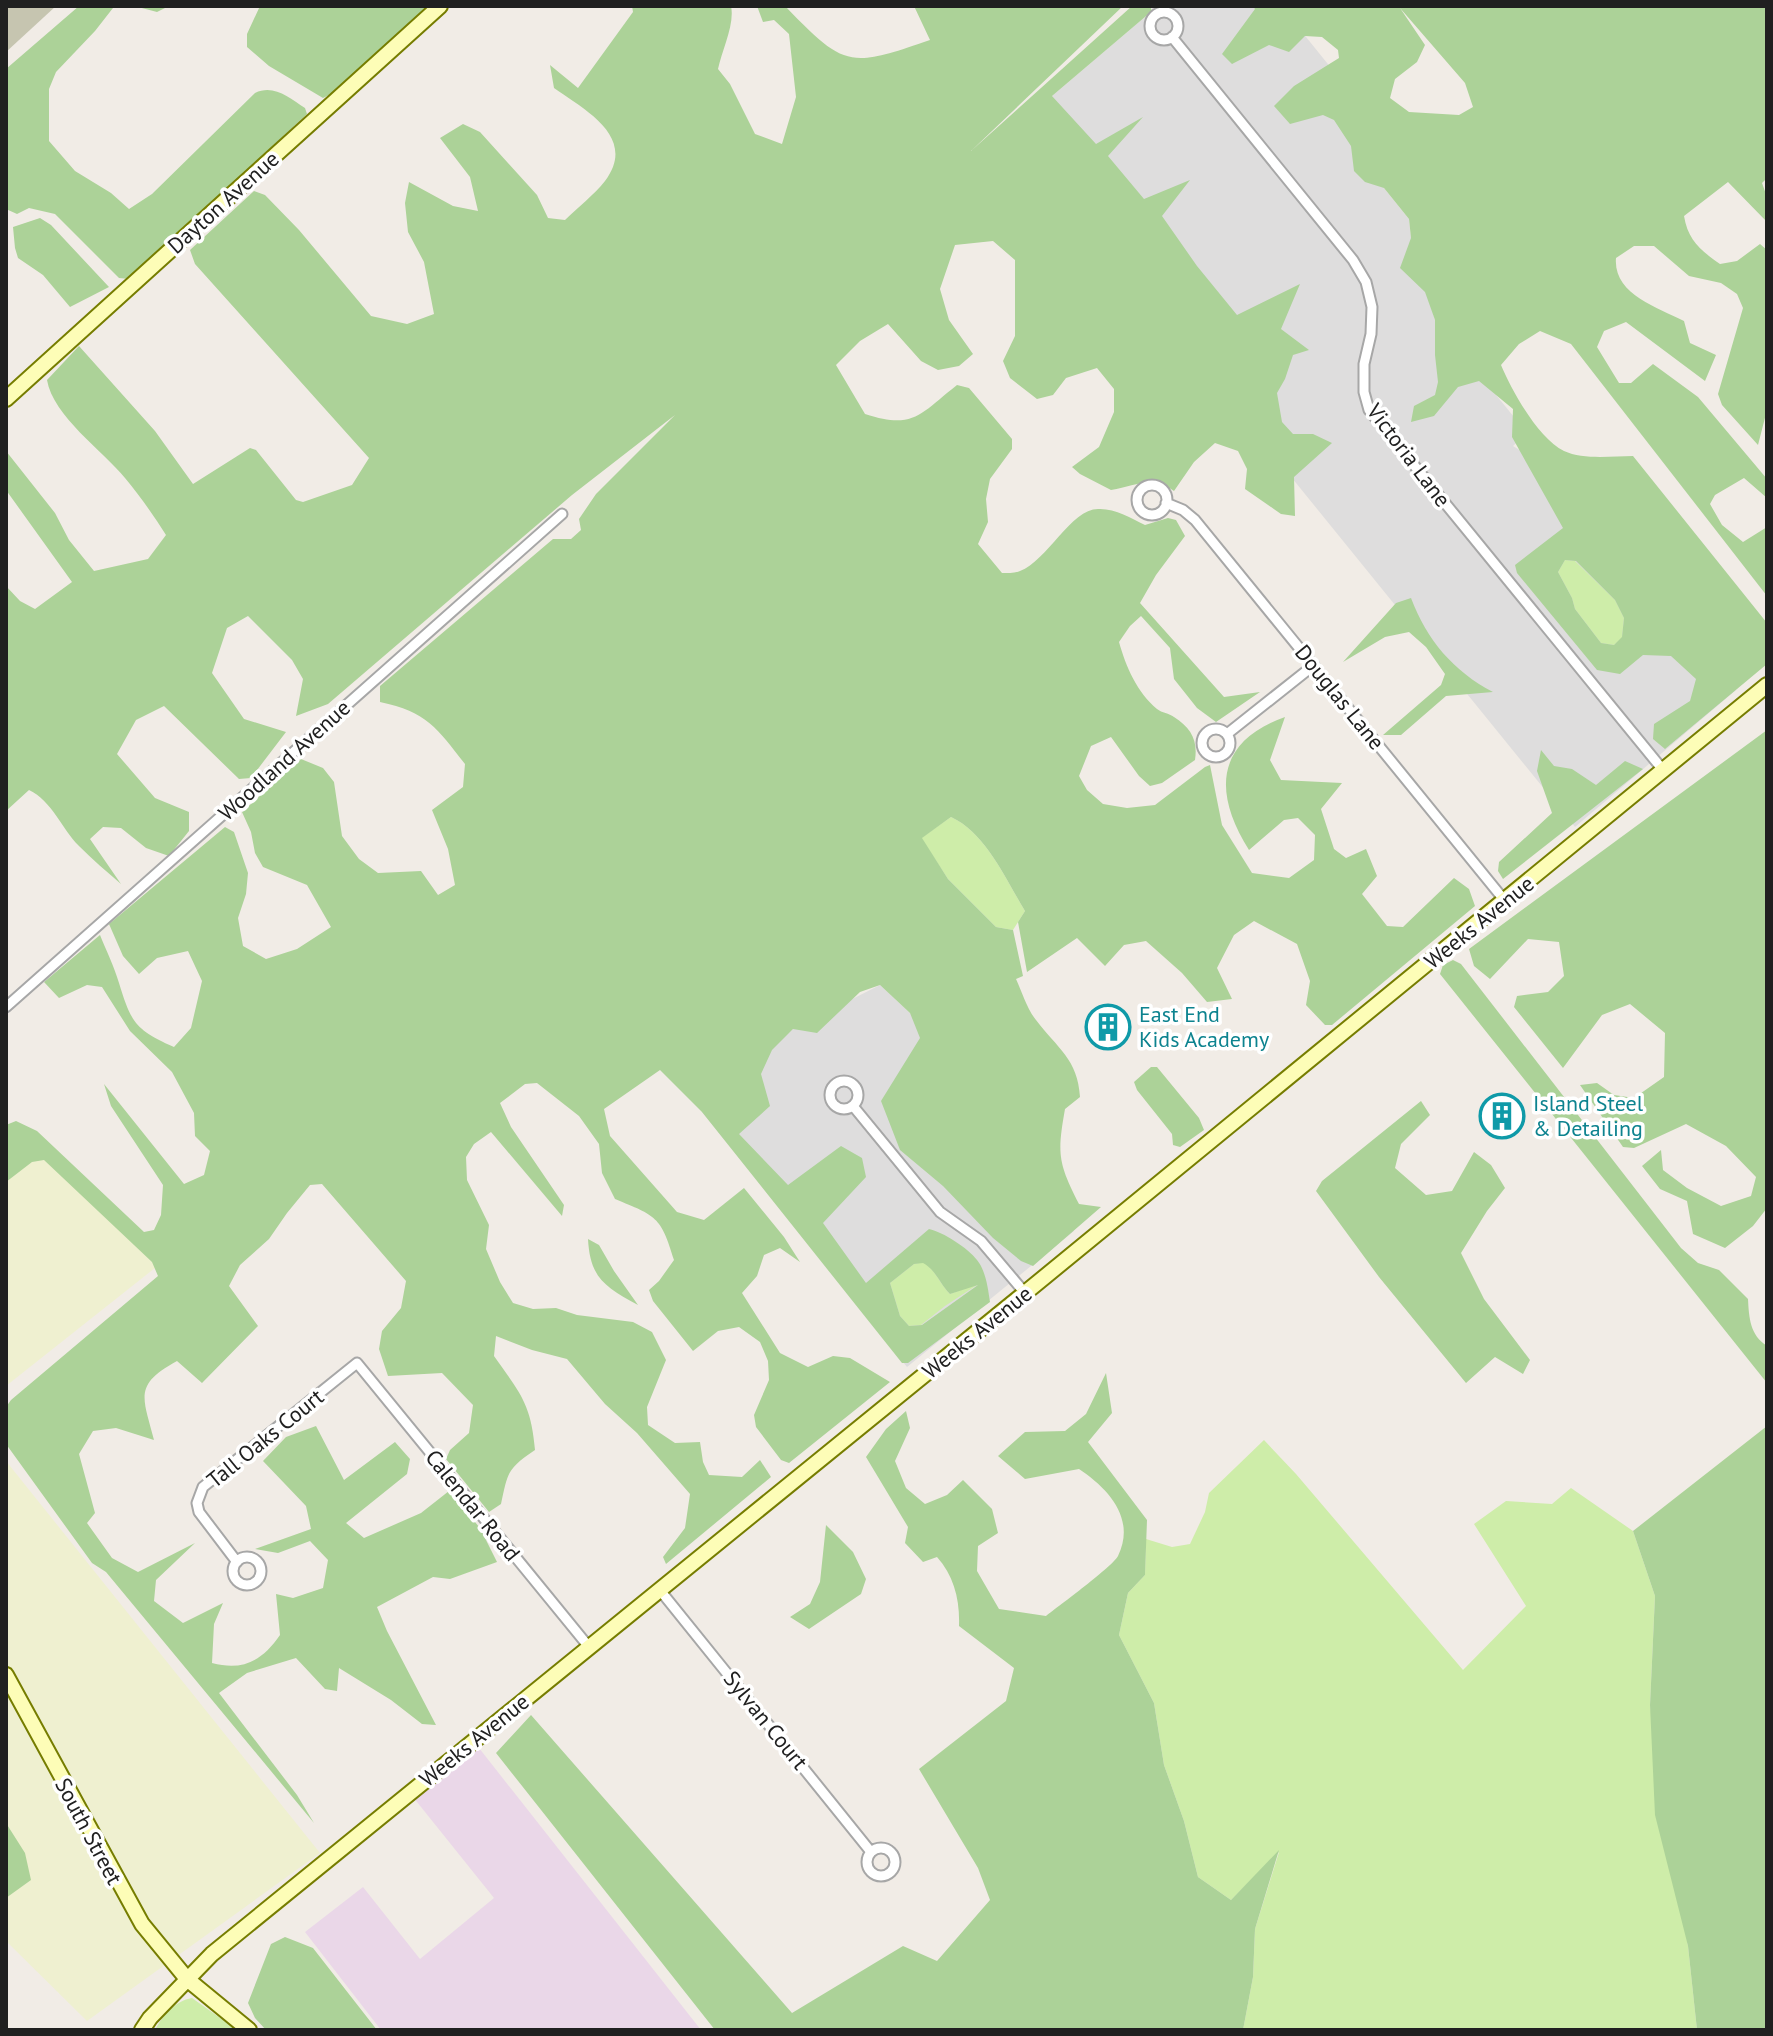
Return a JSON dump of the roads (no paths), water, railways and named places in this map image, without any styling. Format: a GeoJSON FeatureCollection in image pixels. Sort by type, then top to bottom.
{"type":"FeatureCollection","features":[{"type":"Feature","properties":{"kind":"street","name":"Dayton Avenue"},"geometry":{"type":"LineString","coordinates":[[6,399],[440,6]]}},
{"type":"Feature","properties":{"kind":"street","name":"Victoria Lane"},"geometry":{"type":"LineString","coordinates":[[1172,37],[1353,260],[1366,282],[1372,320],[1364,364],[1364,392],[1369,410],[1663,770]]}},
{"type":"Feature","properties":{"kind":"street","name":"Douglas Lane"},"geometry":{"type":"LineString","coordinates":[[1166,503],[1183,510],[1195,520],[1505,901]]}},
{"type":"Feature","properties":{"kind":"street","name":"Woodland Avenue"},"geometry":{"type":"LineString","coordinates":[[6,1007],[562,514]]}},
{"type":"Feature","properties":{"kind":"street"},"geometry":{"type":"LineString","coordinates":[[1227,734],[1314,665]]}},
{"type":"Feature","properties":{"kind":"street","name":"Weeks Avenue"},"geometry":{"type":"LineString","coordinates":[[142,2030],[212,1954],[1767,685]]}},
{"type":"Feature","properties":{"kind":"street"},"geometry":{"type":"LineString","coordinates":[[853,1106],[940,1212],[981,1241],[1025,1293]]}},
{"type":"Feature","properties":{"kind":"street","name":"Tall Oaks Court"},"geometry":{"type":"LineString","coordinates":[[237,1562],[199,1512],[197,1503],[203,1487],[357,1363]]}},
{"type":"Feature","properties":{"kind":"street","name":"Calendar Road"},"geometry":{"type":"LineString","coordinates":[[357,1363],[589,1647]]}},
{"type":"Feature","properties":{"kind":"street","name":"Sylvan Court"},"geometry":{"type":"LineString","coordinates":[[659,1589],[871,1852]]}},
{"type":"Feature","properties":{"kind":"street","name":"South Street"},"geometry":{"type":"LineString","coordinates":[[6,1675],[142,1924],[187,1979],[249,2030]]}},
{"type":"Feature","properties":{"kind":"place","name":"East End Kids Academy"},"geometry":{"type":"Point","coordinates":[1108,1027]}},
{"type":"Feature","properties":{"kind":"place","name":"Island Steel & Detailing"},"geometry":{"type":"Point","coordinates":[1502,1116]}}]}
